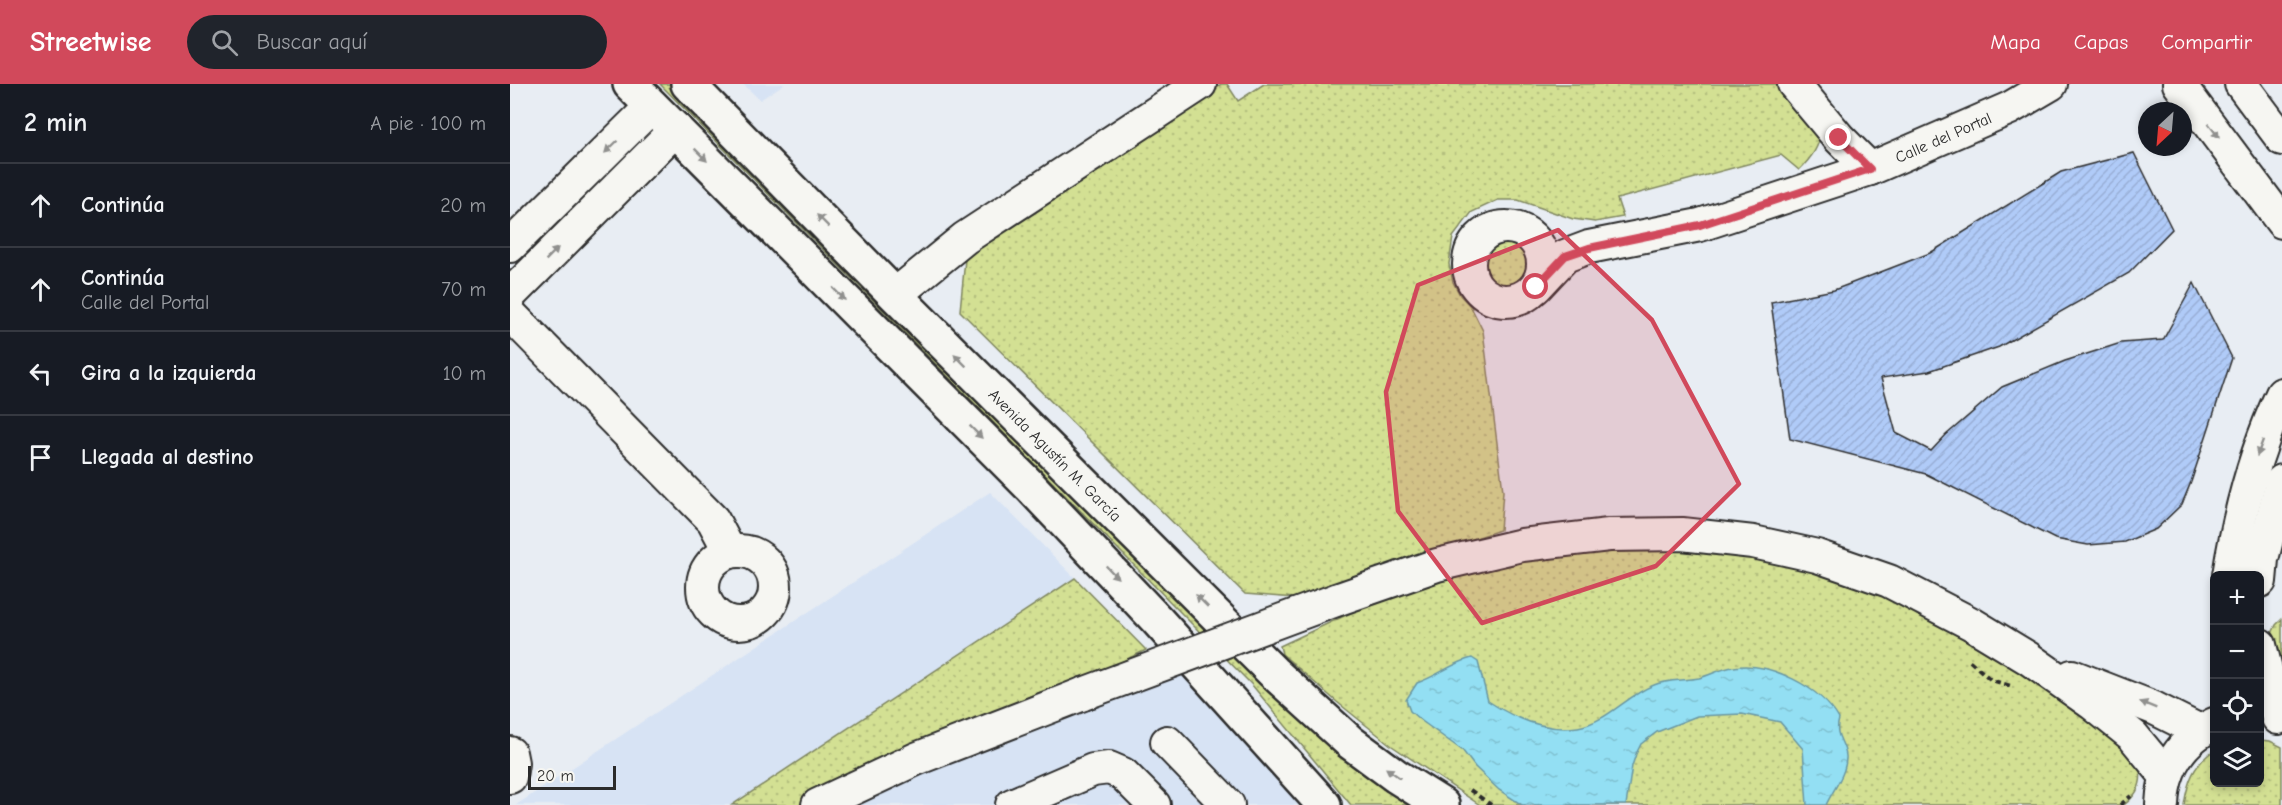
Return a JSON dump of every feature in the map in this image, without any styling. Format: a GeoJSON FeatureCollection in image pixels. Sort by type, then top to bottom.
{"type":"FeatureCollection","features":[{"type":"Feature","properties":{"kind":"main road","name":"Avenida Agustín M. García"},"geometry":{"type":"LineString","coordinates":[[688,84],[895,295],[1308,705],[1350,742],[1396,776],[1442,805]]}},
{"type":"Feature","properties":{"kind":"main road"},"geometry":{"type":"LineString","coordinates":[[641,95],[1038,495],[1157,620],[1324,805]]}},
{"type":"Feature","properties":{"kind":"street"},"geometry":{"type":"LineString","coordinates":[[895,295],[965,238],[1200,84]]}},
{"type":"Feature","properties":{"kind":"street"},"geometry":{"type":"LineString","coordinates":[[1794,84],[1839,138],[1870,169]]}},
{"type":"Feature","properties":{"kind":"street","name":"Calle del Portal"},"geometry":{"type":"LineString","coordinates":[[1589,248],[1700,225],[1870,169],[2010,108],[2051,84]]}},
{"type":"Feature","properties":{"kind":"street"},"geometry":{"type":"LineString","coordinates":[[2179,84],[2282,222]]}},
{"type":"Feature","properties":{"kind":"street"},"geometry":{"type":"LineString","coordinates":[[2241,84],[2282,139]]}},
{"type":"Feature","properties":{"kind":"street"},"geometry":{"type":"LineString","coordinates":[[510,246],[641,95]]}},
{"type":"Feature","properties":{"kind":"street"},"geometry":{"type":"LineString","coordinates":[[510,295],[676,129]]}},
{"type":"Feature","properties":{"kind":"street"},"geometry":{"type":"LineString","coordinates":[[1505,226],[1518,228],[1563,248],[1589,248],[1565,256],[1536,287],[1515,301],[1502,302],[1490,298],[1472,281],[1468,269],[1473,244],[1492,229],[1505,226]]}},
{"type":"Feature","properties":{"kind":"street"},"geometry":{"type":"LineString","coordinates":[[1529,234],[1542,253],[1544,265],[1542,277],[1536,287]]}},
{"type":"Feature","properties":{"kind":"street"},"geometry":{"type":"LineString","coordinates":[[510,314],[713,520],[730,552]]}},
{"type":"Feature","properties":{"kind":"street"},"geometry":{"type":"LineString","coordinates":[[2230,571],[2242,509],[2255,461],[2282,394]]}},
{"type":"Feature","properties":{"kind":"street"},"geometry":{"type":"LineString","coordinates":[[2268,570],[2282,481]]}},
{"type":"Feature","properties":{"kind":"street"},"geometry":{"type":"LineString","coordinates":[[818,805],[916,759],[1083,694],[1437,565],[1522,545],[1608,535],[1682,534],[1753,542],[1817,556],[1889,581],[1972,624],[2028,658],[2093,704],[2133,736],[2155,794]]}},
{"type":"Feature","properties":{"kind":"street"},"geometry":{"type":"LineString","coordinates":[[2028,658],[2207,727]]}},
{"type":"Feature","properties":{"kind":"street"},"geometry":{"type":"LineString","coordinates":[[2264,671],[2273,718]]}},
{"type":"Feature","properties":{"kind":"street"},"geometry":{"type":"LineString","coordinates":[[2155,794],[2172,762],[2185,745],[2207,727]]}},
{"type":"Feature","properties":{"kind":"street"},"geometry":{"type":"LineString","coordinates":[[1167,742],[1228,805]]}},
{"type":"Feature","properties":{"kind":"street"},"geometry":{"type":"LineString","coordinates":[[510,753],[512,763],[510,777]]}},
{"type":"Feature","properties":{"kind":"street"},"geometry":{"type":"LineString","coordinates":[[1012,805],[1094,770],[1109,768],[1123,774],[1154,805]]}},
{"type":"Feature","properties":{"kind":"path"},"geometry":{"type":"LineString","coordinates":[[1968,659],[1991,680],[2015,687]]}},
{"type":"Feature","properties":{"kind":"path"},"geometry":{"type":"LineString","coordinates":[[2120,805],[2128,800],[2155,794]]}},
{"type":"Feature","properties":{"kind":"highlighted area"},"geometry":{"type":"Polygon","coordinates":[[[1558,230],[1652,320],[1739,484],[1656,566],[1482,623],[1398,511],[1386,392],[1418,285],[1558,230]]]}},
{"type":"Feature","properties":{"kind":"shaded area"},"geometry":{"type":"Polygon","coordinates":[[[743,84],[784,84],[760,100],[743,84]]]}},
{"type":"Feature","properties":{"kind":"shaded area"},"geometry":{"type":"Polygon","coordinates":[[[990,492],[1075,578],[732,805],[516,805],[990,492]]]}},
{"type":"Feature","properties":{"kind":"shaded area"},"geometry":{"type":"Polygon","coordinates":[[[1193,669],[1309,805],[849,805],[890,783],[1193,669]]]}},
{"type":"Feature","properties":{"kind":"green space"},"geometry":{"type":"Polygon","coordinates":[[[660,84],[677,84],[1422,805],[1351,805],[1252,685],[660,84]]]}},
{"type":"Feature","properties":{"kind":"green space"},"geometry":{"type":"Polygon","coordinates":[[[1221,84],[1227,84],[1238,101],[1264,84],[1782,84],[1811,116],[1820,134],[1818,144],[1811,156],[1799,170],[1781,155],[1617,199],[1623,217],[1595,222],[1573,219],[1518,200],[1498,200],[1472,212],[1453,237],[1449,264],[1453,282],[1460,295],[1471,307],[1483,331],[1503,491],[1500,530],[1295,598],[1245,594],[960,311],[966,249],[1221,84]]]}},
{"type":"Feature","properties":{"kind":"green space"},"geometry":{"type":"Polygon","coordinates":[[[1506,237],[1516,239],[1525,245],[1531,254],[1533,264],[1531,274],[1525,283],[1516,289],[1506,291],[1496,289],[1487,283],[1481,274],[1479,264],[1481,254],[1487,245],[1496,239],[1506,237]]]}},
{"type":"Feature","properties":{"kind":"green space"},"geometry":{"type":"Polygon","coordinates":[[[1694,546],[1798,564],[1879,590],[1955,627],[2127,740],[2139,766],[2140,782],[2137,790],[2124,805],[1480,805],[1392,746],[1282,654],[1280,646],[1376,601],[1475,569],[1550,553],[1694,546]]]}},
{"type":"Feature","properties":{"kind":"green space"},"geometry":{"type":"Polygon","coordinates":[[[1075,578],[1146,650],[1100,672],[1035,694],[852,775],[803,805],[732,805],[1075,578]]]}},
{"type":"Feature","properties":{"kind":"green space"},"geometry":{"type":"Polygon","coordinates":[[[2282,619],[2282,670],[2269,640],[2276,625],[2282,619]]]}},
{"type":"Feature","properties":{"kind":"green space"},"geometry":{"type":"Polygon","coordinates":[[[2264,740],[2282,747],[2282,805],[2184,805],[2187,788],[2201,762],[2210,754],[2210,787],[2264,787],[2264,740]]]}},
{"type":"Feature","properties":{"kind":"water"},"geometry":{"type":"Polygon","coordinates":[[[1472,658],[1478,662],[1488,701],[1531,723],[1554,728],[1578,727],[1598,720],[1644,689],[1659,683],[1699,678],[1734,667],[1763,668],[1808,687],[1831,708],[1839,719],[1838,734],[1846,756],[1844,769],[1826,805],[1807,805],[1803,749],[1780,722],[1742,714],[1697,716],[1657,732],[1641,744],[1632,766],[1626,805],[1522,805],[1499,790],[1475,767],[1463,751],[1410,711],[1406,700],[1417,683],[1472,658]]]}},
{"type":"Feature","properties":{"kind":"building"},"geometry":{"type":"Polygon","coordinates":[[[2134,153],[2172,229],[2129,273],[1999,347],[1929,371],[1881,378],[1896,433],[1931,451],[1946,435],[2002,387],[2065,361],[2121,343],[2163,340],[2194,283],[2232,358],[2182,504],[2156,529],[2125,542],[2088,545],[2055,539],[1926,474],[1790,439],[1771,302],[1834,290],[1930,253],[2061,172],[2134,153]]]}},
{"type":"Feature","properties":{"kind":"route"},"geometry":{"type":"LineString","coordinates":[[1536,287],[1565,256],[1589,248],[1700,225],[1870,169],[1839,138]]}}]}
